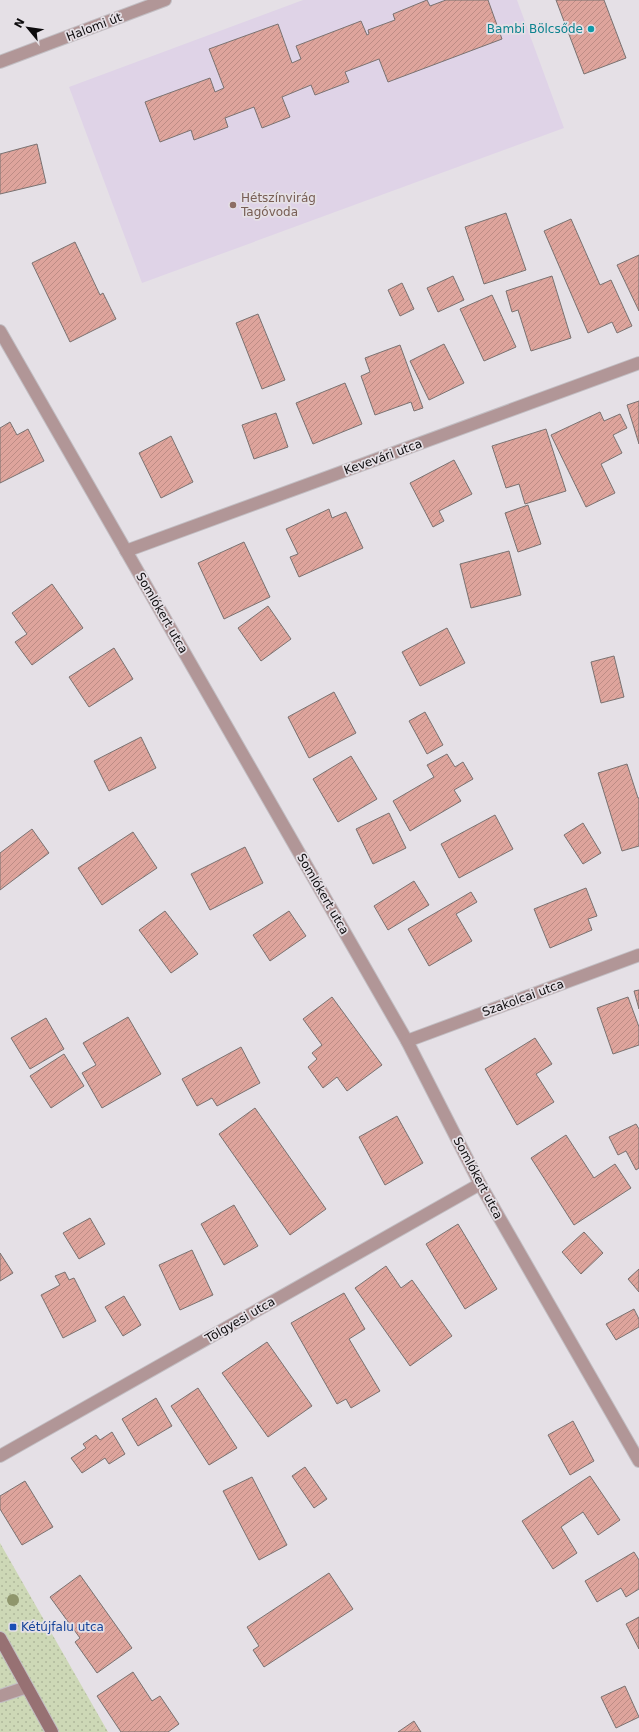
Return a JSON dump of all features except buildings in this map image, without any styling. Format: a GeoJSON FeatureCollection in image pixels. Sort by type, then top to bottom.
{"type":"FeatureCollection","features":[{"type":"Feature","properties":{"kind":"street","name":"Halomi út"},"geometry":{"type":"LineString","coordinates":[[0,62],[165,0]]}},
{"type":"Feature","properties":{"kind":"street","name":"Somlókert utca"},"geometry":{"type":"LineString","coordinates":[[0,331],[407,1041],[480,1184],[639,1461]]}},
{"type":"Feature","properties":{"kind":"street","name":"Kevevári utca"},"geometry":{"type":"LineString","coordinates":[[126,551],[639,363]]}},
{"type":"Feature","properties":{"kind":"street","name":"Szakolcai utca"},"geometry":{"type":"LineString","coordinates":[[407,1041],[639,955]]}},
{"type":"Feature","properties":{"kind":"street","name":"Tölgyesi utca"},"geometry":{"type":"LineString","coordinates":[[0,1456],[480,1184]]}},
{"type":"Feature","properties":{"kind":"street"},"geometry":{"type":"LineString","coordinates":[[0,1638],[52,1732]]}},
{"type":"Feature","properties":{"kind":"street"},"geometry":{"type":"LineString","coordinates":[[0,1696],[27,1687]]}},
{"type":"Feature","properties":{"kind":"shaded area","name":"Hétszínvirág Tagóvoda"},"geometry":{"type":"Polygon","coordinates":[[[303,0],[517,0],[564,128],[142,283],[69,87],[303,0]]]}},
{"type":"Feature","properties":{"kind":"green space"},"geometry":{"type":"Polygon","coordinates":[[[0,1543],[108,1732],[0,1732],[0,1543]]]}},
{"type":"Feature","properties":{"kind":"place","name":"Bambi Bölcsőde"},"geometry":{"type":"Point","coordinates":[591,29]}},
{"type":"Feature","properties":{"kind":"place","name":"Hétszínvirág Tagóvoda"},"geometry":{"type":"Point","coordinates":[233,205]}},
{"type":"Feature","properties":{"kind":"place","name":"Kétújfalu utca"},"geometry":{"type":"Point","coordinates":[13,1627]}}]}
